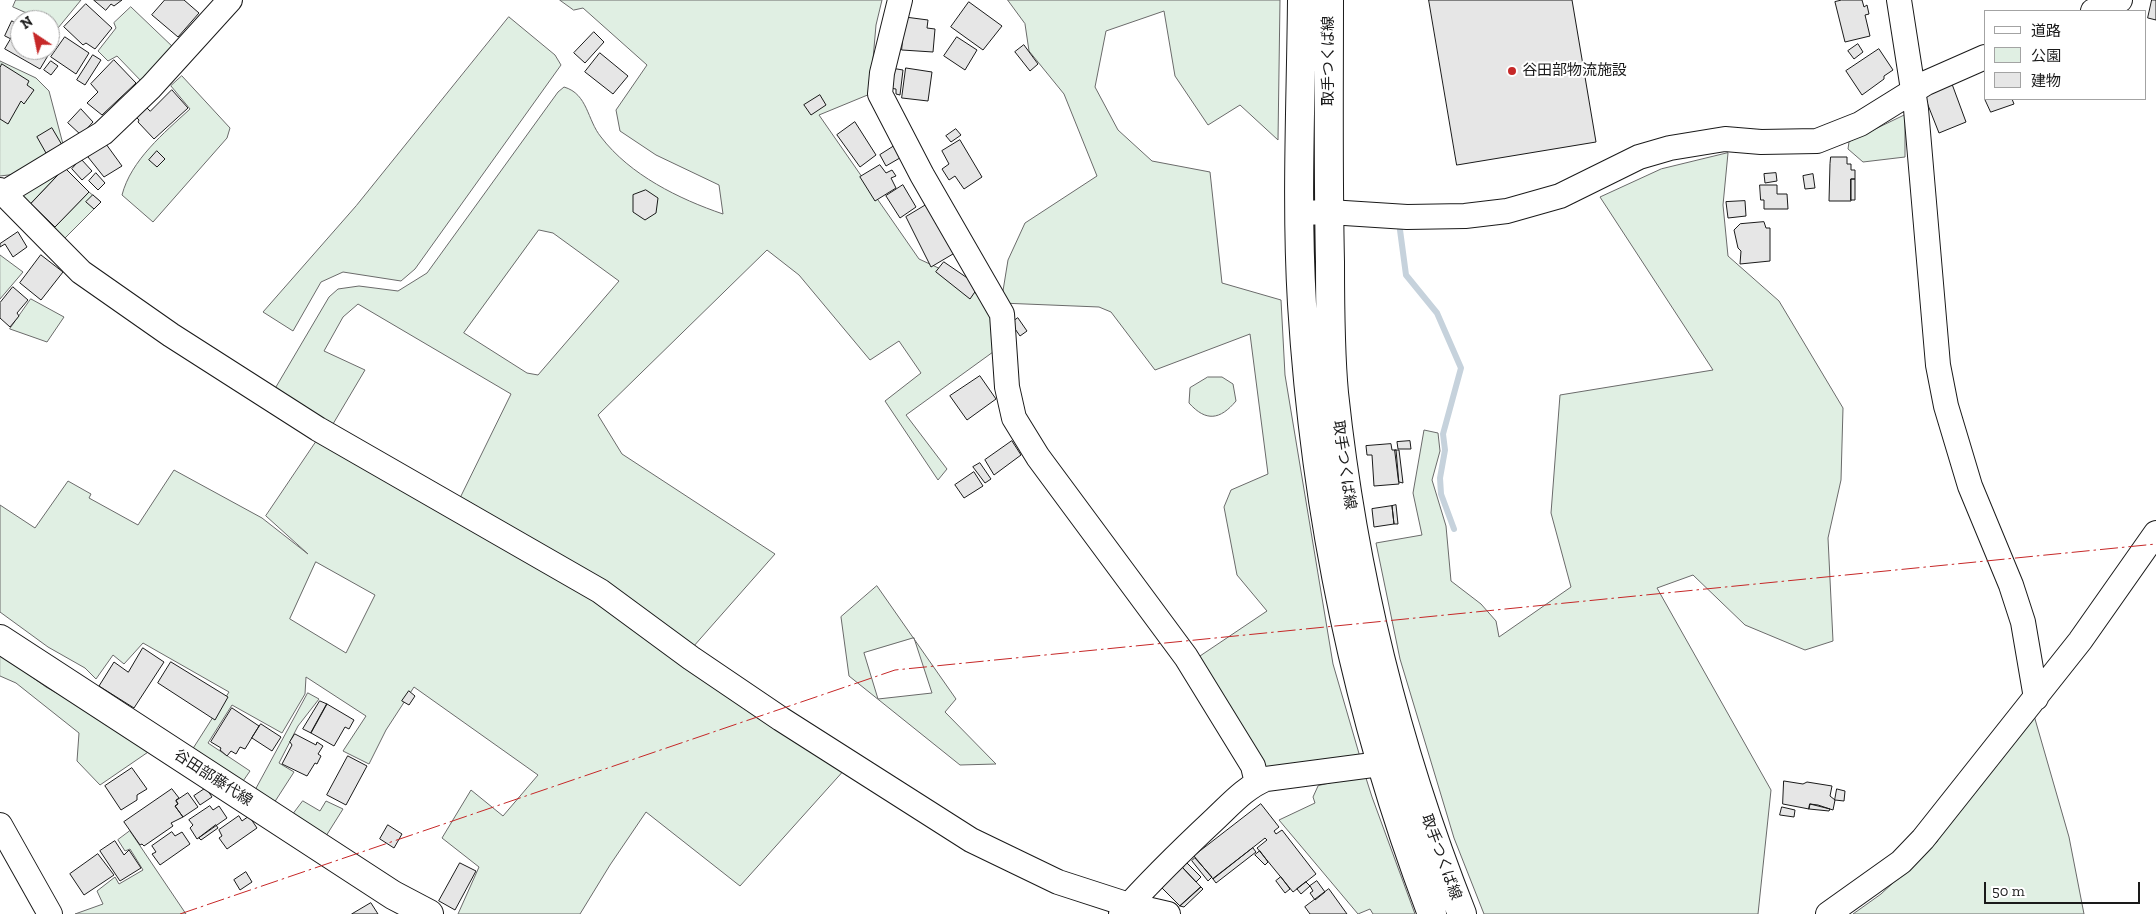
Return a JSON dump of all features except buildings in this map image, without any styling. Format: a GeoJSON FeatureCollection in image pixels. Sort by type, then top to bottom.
{"type":"FeatureCollection","features":[{"type":"Feature","properties":{"kind":"main road","name":"取手つくば線"},"geometry":{"type":"LineString","coordinates":[[1302,0],[1300,213],[1302,302],[1309,395],[1325,518],[1349,647],[1380,764],[1432,914]]}},
{"type":"Feature","properties":{"kind":"main road","name":"取手つくば線"},"geometry":{"type":"LineString","coordinates":[[1329,0],[1329,212],[1334,391],[1350,511],[1372,627],[1409,764],[1446,874],[1462,914]]}},
{"type":"Feature","properties":{"kind":"main road","name":"谷田部藤代線"},"geometry":{"type":"LineString","coordinates":[[0,638],[394,895],[429,914]]}},
{"type":"Feature","properties":{"kind":"street"},"geometry":{"type":"LineString","coordinates":[[230,0],[152,87],[103,133],[2,191],[81,272],[171,335],[318,430],[600,591],[691,658],[971,840],[1058,882],[1125,909],[1168,914]]}},
{"type":"Feature","properties":{"kind":"street"},"geometry":{"type":"LineString","coordinates":[[900,0],[882,73],[880,94],[922,175],[1002,314],[1007,387],[1014,418],[1038,457],[1186,657],[1253,766],[1257,783]]}},
{"type":"Feature","properties":{"kind":"street"},"geometry":{"type":"LineString","coordinates":[[1899,0],[1914,92],[1938,365],[1946,406],[1970,486],[2011,585],[2023,622],[2036,698]]}},
{"type":"Feature","properties":{"kind":"street"},"geometry":{"type":"LineString","coordinates":[[2095,10],[2120,0]]}},
{"type":"Feature","properties":{"kind":"street"},"geometry":{"type":"LineString","coordinates":[[1300,213],[1329,212],[1407,217],[1464,216],[1507,211],[1560,196],[1639,157],[1670,148],[1726,139],[1761,142],[1817,141],[1860,124],[1926,83],[1984,56]]}},
{"type":"Feature","properties":{"kind":"street"},"geometry":{"type":"LineString","coordinates":[[1828,914],[1901,862],[1928,833],[2080,641],[2156,533]]}},
{"type":"Feature","properties":{"kind":"street"},"geometry":{"type":"LineString","coordinates":[[1125,909],[1200,833],[1244,792],[1257,783],[1266,780],[1380,764]]}},
{"type":"Feature","properties":{"kind":"street"},"geometry":{"type":"LineString","coordinates":[[0,825],[50,914]]}},
{"type":"Feature","properties":{"kind":"green space"},"geometry":{"type":"Polygon","coordinates":[[[16,0],[81,0],[60,26],[60,10],[20,10],[13,7],[16,0]]]}},
{"type":"Feature","properties":{"kind":"green space"},"geometry":{"type":"Polygon","coordinates":[[[560,0],[882,0],[876,25],[870,94],[819,115],[919,259],[958,277],[988,305],[996,332],[993,352],[906,415],[947,469],[938,480],[885,401],[921,373],[899,341],[870,360],[799,275],[767,250],[598,415],[622,454],[775,554],[693,647],[582,572],[468,501],[460,498],[511,394],[358,304],[343,317],[324,351],[365,370],[330,429],[273,392],[329,297],[338,289],[359,286],[398,291],[427,273],[558,92],[564,87],[572,90],[583,101],[596,130],[613,151],[626,163],[656,184],[673,193],[723,214],[719,185],[656,155],[620,131],[616,110],[647,65],[583,8],[574,10],[560,0]],[[539,230],[464,333],[527,373],[538,375],[619,281],[553,233],[539,230]]]}},
{"type":"Feature","properties":{"kind":"green space"},"geometry":{"type":"Polygon","coordinates":[[[1008,0],[1280,0],[1278,140],[1240,105],[1208,125],[1175,76],[1164,11],[1106,31],[1095,87],[1118,130],[1152,161],[1210,172],[1222,283],[1281,300],[1285,375],[1333,664],[1360,757],[1262,773],[1194,660],[1267,611],[1237,575],[1224,507],[1231,490],[1268,474],[1250,334],[1155,370],[1111,312],[1099,307],[1001,303],[1008,260],[1025,223],[1097,176],[1064,94],[1029,51],[1025,24],[1008,0]]]}},
{"type":"Feature","properties":{"kind":"green space"},"geometry":{"type":"Polygon","coordinates":[[[131,7],[175,49],[143,83],[117,56],[108,61],[98,51],[116,28],[114,23],[131,7]]]}},
{"type":"Feature","properties":{"kind":"green space"},"geometry":{"type":"Polygon","coordinates":[[[509,17],[555,55],[561,65],[415,269],[401,281],[343,272],[321,282],[293,331],[263,312],[356,206],[509,17]]]}},
{"type":"Feature","properties":{"kind":"green space"},"geometry":{"type":"Polygon","coordinates":[[[0,61],[36,78],[49,91],[64,148],[17,174],[0,176],[0,61]]]}},
{"type":"Feature","properties":{"kind":"green space"},"geometry":{"type":"Polygon","coordinates":[[[182,76],[230,128],[227,138],[153,222],[122,195],[126,182],[141,159],[159,138],[190,109],[171,86],[182,76]]]}},
{"type":"Feature","properties":{"kind":"green space"},"geometry":{"type":"Polygon","coordinates":[[[1905,115],[1905,157],[1863,162],[1848,149],[1849,142],[1905,115]]]}},
{"type":"Feature","properties":{"kind":"green space"},"geometry":{"type":"Polygon","coordinates":[[[1728,153],[1723,205],[1728,256],[1779,301],[1843,408],[1841,480],[1828,538],[1833,641],[1805,650],[1745,625],[1693,575],[1657,588],[1771,790],[1758,914],[1484,914],[1454,838],[1400,659],[1376,543],[1422,535],[1413,493],[1424,430],[1438,433],[1440,451],[1432,480],[1446,526],[1451,581],[1481,604],[1496,621],[1499,637],[1571,587],[1551,513],[1560,395],[1713,370],[1600,197],[1661,169],[1728,153]]]}},
{"type":"Feature","properties":{"kind":"green space"},"geometry":{"type":"Polygon","coordinates":[[[65,168],[31,203],[55,227],[89,192],[101,202],[62,241],[20,197],[65,168]]]}},
{"type":"Feature","properties":{"kind":"green space"},"geometry":{"type":"Polygon","coordinates":[[[0,255],[23,272],[0,299],[0,255]]]}},
{"type":"Feature","properties":{"kind":"green space"},"geometry":{"type":"Polygon","coordinates":[[[31,299],[64,317],[47,342],[10,329],[31,299]]]}},
{"type":"Feature","properties":{"kind":"green space"},"geometry":{"type":"Polygon","coordinates":[[[1208,377],[1222,377],[1233,384],[1236,401],[1219,415],[1207,416],[1189,403],[1190,388],[1208,377]]]}},
{"type":"Feature","properties":{"kind":"green space"},"geometry":{"type":"Polygon","coordinates":[[[318,439],[596,595],[846,768],[740,886],[646,812],[580,914],[458,914],[479,867],[442,838],[471,790],[503,816],[538,775],[414,687],[386,730],[369,764],[343,751],[366,716],[306,677],[305,694],[282,733],[232,705],[208,743],[250,771],[241,784],[192,750],[229,692],[143,643],[124,664],[113,655],[96,679],[85,668],[48,647],[0,612],[0,505],[35,528],[68,481],[91,494],[89,498],[138,525],[174,470],[262,518],[308,554],[266,516],[318,439]],[[316,562],[290,619],[346,653],[375,595],[316,562]]]}},
{"type":"Feature","properties":{"kind":"green space"},"geometry":{"type":"Polygon","coordinates":[[[877,586],[913,638],[864,653],[878,699],[932,693],[915,640],[956,699],[945,712],[996,764],[960,765],[849,676],[841,617],[877,586]]]}},
{"type":"Feature","properties":{"kind":"green space"},"geometry":{"type":"Polygon","coordinates":[[[0,654],[46,687],[154,748],[100,785],[77,761],[79,733],[16,683],[0,676],[0,654]]]}},
{"type":"Feature","properties":{"kind":"green space"},"geometry":{"type":"Polygon","coordinates":[[[308,693],[319,699],[298,726],[279,763],[294,772],[274,803],[255,791],[308,693]]]}},
{"type":"Feature","properties":{"kind":"green space"},"geometry":{"type":"Polygon","coordinates":[[[2033,712],[2069,837],[2084,914],[1853,914],[1881,894],[1937,842],[1949,815],[2033,712]]]}},
{"type":"Feature","properties":{"kind":"green space"},"geometry":{"type":"Polygon","coordinates":[[[1365,775],[1415,914],[1373,914],[1370,909],[1358,914],[1279,820],[1315,803],[1313,797],[1318,786],[1365,775]]]}},
{"type":"Feature","properties":{"kind":"green space"},"geometry":{"type":"Polygon","coordinates":[[[303,801],[320,811],[326,801],[343,809],[326,836],[291,817],[303,801]]]}},
{"type":"Feature","properties":{"kind":"green space"},"geometry":{"type":"Polygon","coordinates":[[[130,831],[186,914],[75,914],[103,904],[97,891],[115,877],[119,884],[143,870],[130,849],[125,851],[118,840],[130,831]]]}},
{"type":"Feature","properties":{"kind":"waterway"},"geometry":{"type":"LineString","coordinates":[[1400,230],[1406,275],[1437,313],[1461,368],[1443,434],[1445,450],[1440,478],[1441,494],[1454,529]]}},
{"type":"Feature","properties":{"kind":"power"},"geometry":{"type":"LineString","coordinates":[[180,914],[895,670],[2156,544]]}},
{"type":"Feature","properties":{"kind":"place","name":"谷田部物流施設"},"geometry":{"type":"Point","coordinates":[1512,71]}}]}
